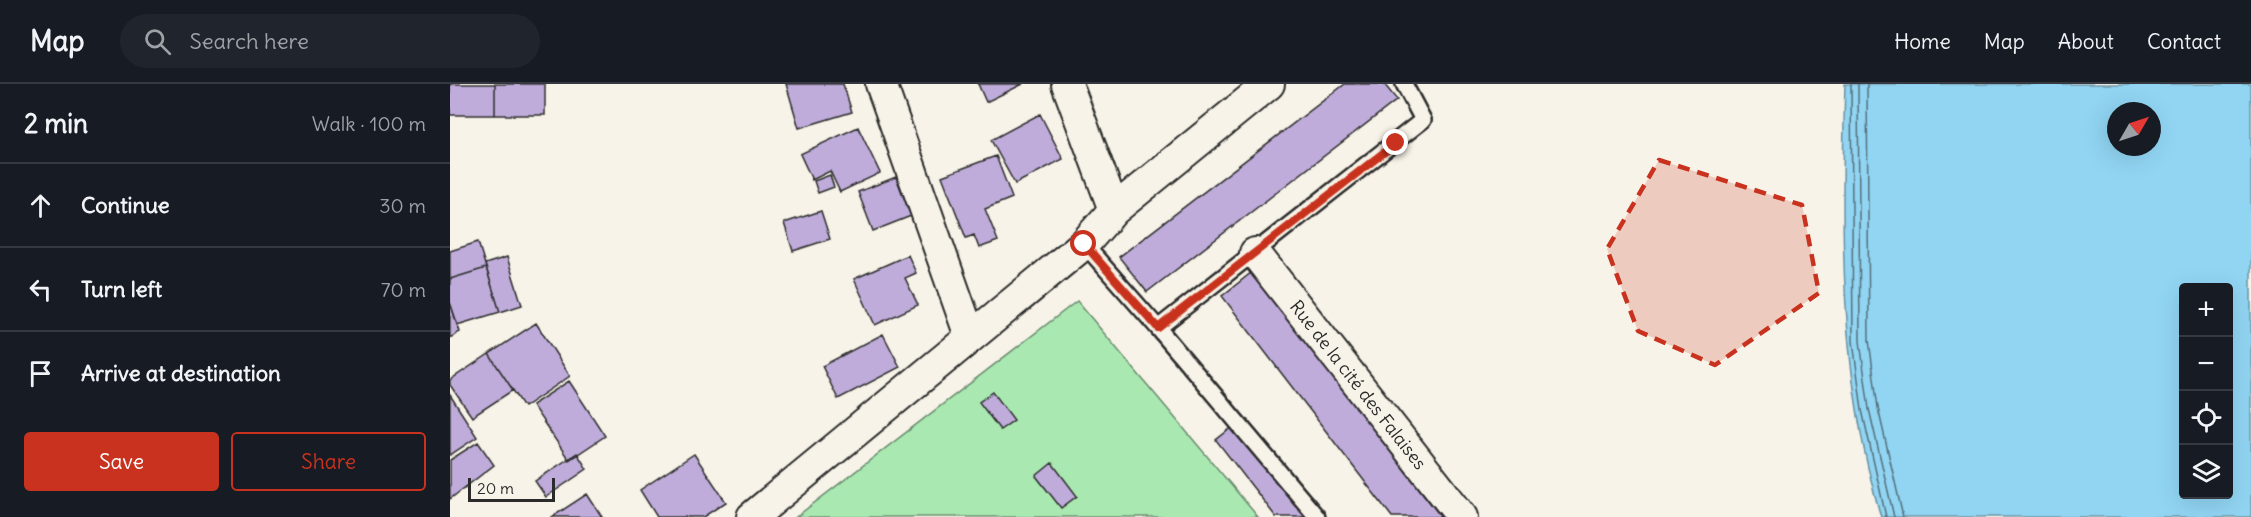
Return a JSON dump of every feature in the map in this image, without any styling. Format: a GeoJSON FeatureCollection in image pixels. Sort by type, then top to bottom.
{"type":"FeatureCollection","features":[{"type":"Feature","properties":{"kind":"street"},"geometry":{"type":"LineString","coordinates":[[881,84],[970,336]]}},
{"type":"Feature","properties":{"kind":"street"},"geometry":{"type":"LineString","coordinates":[[1067,84],[1114,210]]}},
{"type":"Feature","properties":{"kind":"street"},"geometry":{"type":"LineString","coordinates":[[752,517],[1084,244],[1114,210],[1269,84]]}},
{"type":"Feature","properties":{"kind":"street","name":"Rue de la cité des Falaises"},"geometry":{"type":"LineString","coordinates":[[1254,253],[1462,517]]}},
{"type":"Feature","properties":{"kind":"lane"},"geometry":{"type":"LineString","coordinates":[[1158,328],[1424,120],[1404,84]]}},
{"type":"Feature","properties":{"kind":"lane"},"geometry":{"type":"LineString","coordinates":[[1084,244],[1317,517]]}},
{"type":"Feature","properties":{"kind":"highlighted area"},"geometry":{"type":"Polygon","coordinates":[[[1659,160],[1802,205],[1819,293],[1715,365],[1638,331],[1607,249],[1659,160]]]}},
{"type":"Feature","properties":{"kind":"green space"},"geometry":{"type":"Polygon","coordinates":[[[1077,301],[1258,517],[796,517],[1077,301]]]}},
{"type":"Feature","properties":{"kind":"water"},"geometry":{"type":"Polygon","coordinates":[[[1845,84],[2251,84],[2251,517],[1881,517],[1867,464],[1850,357],[1843,193],[1845,84]]]}},
{"type":"Feature","properties":{"kind":"building"},"geometry":{"type":"Polygon","coordinates":[[[450,84],[495,84],[495,115],[450,115],[450,84]]]}},
{"type":"Feature","properties":{"kind":"building"},"geometry":{"type":"Polygon","coordinates":[[[495,84],[545,84],[545,115],[495,115],[495,84]]]}},
{"type":"Feature","properties":{"kind":"building"},"geometry":{"type":"Polygon","coordinates":[[[786,84],[843,84],[852,112],[799,128],[786,84]]]}},
{"type":"Feature","properties":{"kind":"building"},"geometry":{"type":"Polygon","coordinates":[[[978,84],[1023,84],[986,102],[978,84]]]}},
{"type":"Feature","properties":{"kind":"building"},"geometry":{"type":"Polygon","coordinates":[[[1345,84],[1384,84],[1397,100],[1147,292],[1119,257],[1345,84]]]}},
{"type":"Feature","properties":{"kind":"building"},"geometry":{"type":"Polygon","coordinates":[[[1040,114],[1063,159],[1015,184],[991,140],[1040,114]]]}},
{"type":"Feature","properties":{"kind":"building"},"geometry":{"type":"Polygon","coordinates":[[[858,127],[880,173],[840,192],[830,171],[812,180],[800,154],[858,127]]]}},
{"type":"Feature","properties":{"kind":"building"},"geometry":{"type":"Polygon","coordinates":[[[996,156],[1012,198],[985,209],[998,241],[979,248],[974,235],[966,238],[942,176],[996,156]]]}},
{"type":"Feature","properties":{"kind":"building"},"geometry":{"type":"Polygon","coordinates":[[[830,175],[834,187],[818,193],[814,181],[830,175]]]}},
{"type":"Feature","properties":{"kind":"building"},"geometry":{"type":"Polygon","coordinates":[[[896,177],[911,216],[873,231],[858,192],[896,177]]]}},
{"type":"Feature","properties":{"kind":"building"},"geometry":{"type":"Polygon","coordinates":[[[821,211],[830,239],[793,251],[784,223],[821,211]]]}},
{"type":"Feature","properties":{"kind":"building"},"geometry":{"type":"Polygon","coordinates":[[[478,242],[486,268],[450,279],[450,251],[478,242]]]}},
{"type":"Feature","properties":{"kind":"building"},"geometry":{"type":"Polygon","coordinates":[[[908,255],[916,273],[905,278],[918,305],[875,325],[854,279],[908,255]]]}},
{"type":"Feature","properties":{"kind":"building"},"geometry":{"type":"Polygon","coordinates":[[[507,257],[522,305],[500,312],[485,264],[507,257]]]}},
{"type":"Feature","properties":{"kind":"building"},"geometry":{"type":"Polygon","coordinates":[[[486,268],[500,312],[457,325],[450,302],[450,279],[486,268]]]}},
{"type":"Feature","properties":{"kind":"building"},"geometry":{"type":"Polygon","coordinates":[[[1252,272],[1441,517],[1392,517],[1222,296],[1252,272]]]}},
{"type":"Feature","properties":{"kind":"building"},"geometry":{"type":"Polygon","coordinates":[[[450,302],[460,332],[450,338],[450,302]]]}},
{"type":"Feature","properties":{"kind":"building"},"geometry":{"type":"Polygon","coordinates":[[[536,323],[570,376],[524,407],[489,354],[536,323]]]}},
{"type":"Feature","properties":{"kind":"building"},"geometry":{"type":"Polygon","coordinates":[[[883,334],[900,367],[838,399],[822,366],[883,334]]]}},
{"type":"Feature","properties":{"kind":"building"},"geometry":{"type":"Polygon","coordinates":[[[489,354],[513,390],[472,417],[450,385],[450,380],[489,354]]]}},
{"type":"Feature","properties":{"kind":"building"},"geometry":{"type":"Polygon","coordinates":[[[569,381],[605,436],[569,460],[532,405],[569,381]]]}},
{"type":"Feature","properties":{"kind":"building"},"geometry":{"type":"Polygon","coordinates":[[[993,392],[1014,420],[1000,430],[979,402],[993,392]]]}},
{"type":"Feature","properties":{"kind":"building"},"geometry":{"type":"Polygon","coordinates":[[[450,395],[477,437],[450,455],[450,395]]]}},
{"type":"Feature","properties":{"kind":"building"},"geometry":{"type":"Polygon","coordinates":[[[1235,425],[1306,517],[1276,517],[1216,440],[1235,425]]]}},
{"type":"Feature","properties":{"kind":"building"},"geometry":{"type":"Polygon","coordinates":[[[478,442],[494,465],[450,499],[450,460],[478,442]]]}},
{"type":"Feature","properties":{"kind":"building"},"geometry":{"type":"Polygon","coordinates":[[[577,453],[587,469],[546,497],[535,481],[577,453]]]}},
{"type":"Feature","properties":{"kind":"building"},"geometry":{"type":"Polygon","coordinates":[[[694,454],[726,502],[703,517],[657,517],[640,490],[694,454]]]}},
{"type":"Feature","properties":{"kind":"building"},"geometry":{"type":"Polygon","coordinates":[[[1052,463],[1077,496],[1061,508],[1036,476],[1052,463]]]}},
{"type":"Feature","properties":{"kind":"building"},"geometry":{"type":"Polygon","coordinates":[[[587,494],[602,517],[552,517],[587,494]]]}},
{"type":"Feature","properties":{"kind":"route"},"geometry":{"type":"LineString","coordinates":[[1084,244],[1158,328],[1396,143]]}}]}
